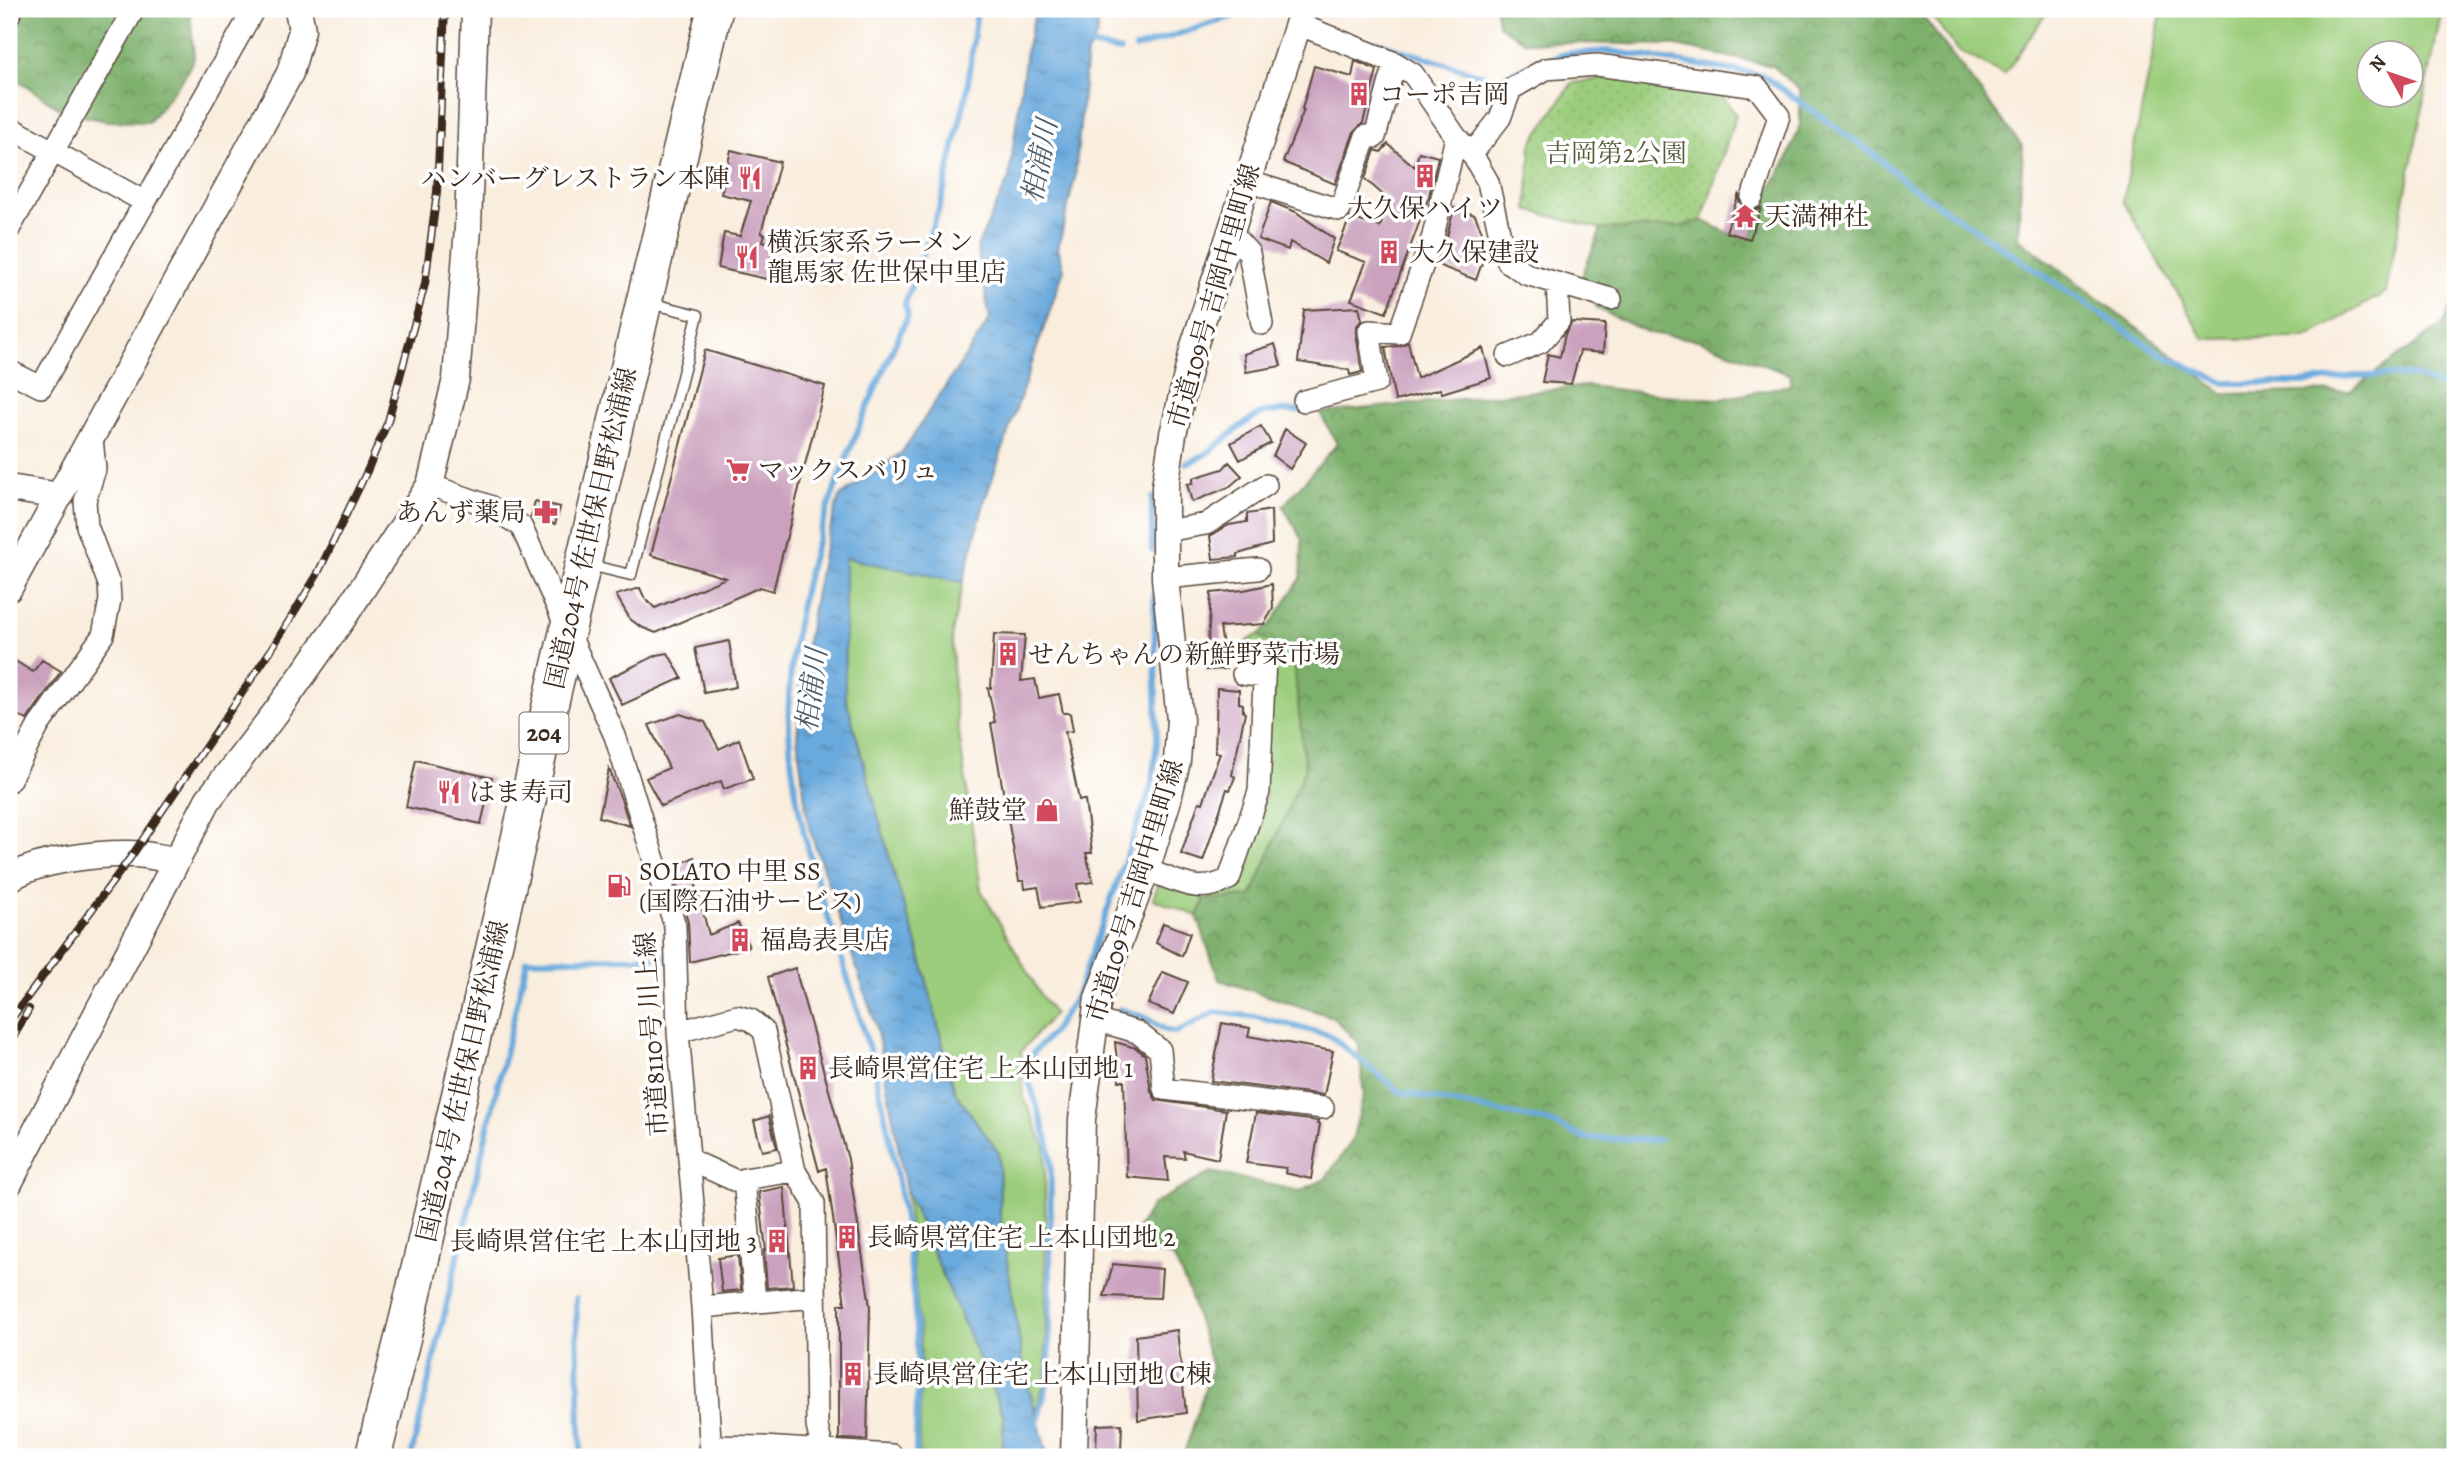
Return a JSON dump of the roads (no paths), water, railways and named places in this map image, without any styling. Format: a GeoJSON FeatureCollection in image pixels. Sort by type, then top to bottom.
{"type":"FeatureCollection","features":[{"type":"Feature","properties":{"kind":"highway","name":"国道204号 佐世保日野松浦線"},"geometry":{"type":"LineString","coordinates":[[373,1457],[715,9]]}},
{"type":"Feature","properties":{"kind":"street"},"geometry":{"type":"LineString","coordinates":[[9,15],[12,9]]}},
{"type":"Feature","properties":{"kind":"street"},"geometry":{"type":"LineString","coordinates":[[9,229],[134,9]]}},
{"type":"Feature","properties":{"kind":"street"},"geometry":{"type":"LineString","coordinates":[[9,371],[41,387],[254,9]]}},
{"type":"Feature","properties":{"kind":"street"},"geometry":{"type":"LineString","coordinates":[[9,588],[290,73],[302,30],[298,9]]}},
{"type":"Feature","properties":{"kind":"street"},"geometry":{"type":"LineString","coordinates":[[9,1183],[208,800],[344,618],[430,485],[456,379],[468,228],[475,9]]}},
{"type":"Feature","properties":{"kind":"street"},"geometry":{"type":"LineString","coordinates":[[1301,16],[1413,74],[1456,137],[1472,154],[1488,181],[1508,262],[1526,274],[1611,299]]}},
{"type":"Feature","properties":{"kind":"street","name":"市道109号 吉岡中里町線"},"geometry":{"type":"LineString","coordinates":[[1074,1457],[1082,1119],[1098,998],[1146,870],[1177,761],[1180,720],[1165,578],[1164,487],[1173,434],[1194,345],[1301,16]]}},
{"type":"Feature","properties":{"kind":"street"},"geometry":{"type":"LineString","coordinates":[[1248,181],[1340,210],[1366,136],[1375,137],[1395,63]]}},
{"type":"Feature","properties":{"kind":"street"},"geometry":{"type":"LineString","coordinates":[[1472,154],[1500,118],[1511,89],[1546,69],[1597,65],[1757,87],[1779,116],[1752,198]]}},
{"type":"Feature","properties":{"kind":"street"},"geometry":{"type":"LineString","coordinates":[[9,127],[145,202]]}},
{"type":"Feature","properties":{"kind":"street"},"geometry":{"type":"LineString","coordinates":[[1304,401],[1377,382],[1369,331],[1399,332],[1433,236],[1456,137]]}},
{"type":"Feature","properties":{"kind":"street"},"geometry":{"type":"LineString","coordinates":[[1231,233],[1249,253],[1262,324]]}},
{"type":"Feature","properties":{"kind":"street"},"geometry":{"type":"LineString","coordinates":[[1508,356],[1541,342],[1559,321],[1557,283]]}},
{"type":"Feature","properties":{"kind":"street"},"geometry":{"type":"LineString","coordinates":[[9,780],[39,725],[103,635],[110,600],[109,584],[87,526],[85,501],[95,469],[92,438]]}},
{"type":"Feature","properties":{"kind":"street","name":"市道8110号 川上線"},"geometry":{"type":"LineString","coordinates":[[430,485],[489,506],[521,526],[615,736],[675,926],[678,1032],[702,1307],[711,1452]]}},
{"type":"Feature","properties":{"kind":"street"},"geometry":{"type":"LineString","coordinates":[[1165,530],[1206,524],[1266,485]]}},
{"type":"Feature","properties":{"kind":"street"},"geometry":{"type":"LineString","coordinates":[[9,488],[60,496]]}},
{"type":"Feature","properties":{"kind":"street"},"geometry":{"type":"LineString","coordinates":[[1165,578],[1258,569]]}},
{"type":"Feature","properties":{"kind":"street"},"geometry":{"type":"LineString","coordinates":[[1146,870],[1201,888],[1215,886],[1229,879],[1259,792],[1265,667],[1242,674]]}},
{"type":"Feature","properties":{"kind":"street"},"geometry":{"type":"LineString","coordinates":[[9,879],[19,872],[80,857],[133,854],[175,860]]}},
{"type":"Feature","properties":{"kind":"street"},"geometry":{"type":"LineString","coordinates":[[678,1032],[737,1016],[751,1020],[764,1031],[795,1171],[814,1203],[817,1426],[823,1454]]}},
{"type":"Feature","properties":{"kind":"street"},"geometry":{"type":"LineString","coordinates":[[1095,1020],[1137,1032],[1160,1050],[1164,1089],[1323,1108]]}},
{"type":"Feature","properties":{"kind":"street"},"geometry":{"type":"LineString","coordinates":[[690,1160],[745,1185]]}},
{"type":"Feature","properties":{"kind":"street"},"geometry":{"type":"LineString","coordinates":[[755,1301],[744,1179],[795,1171]]}},
{"type":"Feature","properties":{"kind":"street"},"geometry":{"type":"LineString","coordinates":[[702,1307],[815,1297]]}},
{"type":"Feature","properties":{"kind":"street"},"geometry":{"type":"LineString","coordinates":[[711,1452],[892,1455]]}},
{"type":"Feature","properties":{"kind":"lane"},"geometry":{"type":"LineString","coordinates":[[583,564],[631,575],[698,314],[644,302]]}},
{"type":"Feature","properties":{"kind":"water","name":"相浦川"},"geometry":{"type":"Polygon","coordinates":[[[1036,9],[1098,9],[1097,36],[1087,53],[1075,177],[1058,248],[1064,269],[985,500],[963,582],[845,558],[845,695],[896,881],[918,947],[955,1092],[999,1153],[1000,1215],[1024,1370],[1048,1457],[1002,1457],[1004,1416],[906,1190],[876,1026],[808,824],[797,737],[803,663],[823,554],[839,497],[902,452],[990,319],[977,247],[1009,178],[1026,51],[1036,9]]]}},
{"type":"Feature","properties":{"kind":"waterway","name":"相浦川"},"geometry":{"type":"LineString","coordinates":[[916,1457],[917,1345],[912,1275],[902,1204],[873,1064],[805,838],[790,745],[789,697],[794,647],[815,549],[848,454],[908,315],[905,304],[941,203],[967,91],[977,9]]}},
{"type":"Feature","properties":{"kind":"waterway"},"geometry":{"type":"LineString","coordinates":[[1136,48],[1255,9]]}},
{"type":"Feature","properties":{"kind":"waterway"},"geometry":{"type":"LineString","coordinates":[[1376,42],[1484,76]]}},
{"type":"Feature","properties":{"kind":"waterway"},"geometry":{"type":"LineString","coordinates":[[1084,44],[1120,51]]}},
{"type":"Feature","properties":{"kind":"waterway"},"geometry":{"type":"LineString","coordinates":[[1546,61],[1564,54],[1609,51],[1762,75],[1875,155],[1905,182],[2162,355],[2225,383],[2301,383],[2355,376],[2410,375],[2455,390]]}},
{"type":"Feature","properties":{"kind":"waterway"},"geometry":{"type":"LineString","coordinates":[[1513,72],[1536,64]]}},
{"type":"Feature","properties":{"kind":"waterway"},"geometry":{"type":"LineString","coordinates":[[1186,463],[1197,459],[1261,414],[1306,411]]}},
{"type":"Feature","properties":{"kind":"waterway"},"geometry":{"type":"LineString","coordinates":[[1152,498],[1152,550]]}},
{"type":"Feature","properties":{"kind":"waterway"},"geometry":{"type":"LineString","coordinates":[[1036,1426],[1049,1376],[1051,1166],[1049,1145],[1029,1081],[1033,1053],[1053,1032],[1077,995],[1152,784],[1157,742],[1154,595]]}},
{"type":"Feature","properties":{"kind":"waterway"},"geometry":{"type":"LineString","coordinates":[[411,1457],[527,960],[672,957]]}},
{"type":"Feature","properties":{"kind":"waterway"},"geometry":{"type":"LineString","coordinates":[[1120,1009],[1142,1016],[1167,1031],[1177,1032],[1215,1012],[1257,1017],[1329,1035],[1400,1092],[1550,1122],[1584,1138],[1659,1140]]}},
{"type":"Feature","properties":{"kind":"waterway"},"geometry":{"type":"LineString","coordinates":[[576,1299],[581,1457]]}},
{"type":"Feature","properties":{"kind":"railway"},"geometry":{"type":"LineString","coordinates":[[9,1022],[133,854],[271,650],[317,575],[368,469],[388,421],[425,284],[437,192],[445,9]]}},
{"type":"Feature","properties":{"kind":"railway"},"geometry":{"type":"LineString","coordinates":[[9,1045],[29,1009]]}},
{"type":"Feature","properties":{"kind":"place","name":"コーポ吉岡"},"geometry":{"type":"Point","coordinates":[1359,94]}},
{"type":"Feature","properties":{"kind":"place","name":"大久保ハイツ"},"geometry":{"type":"Point","coordinates":[1425,176]}},
{"type":"Feature","properties":{"kind":"place","name":"ハンバーグレストラン本陣"},"geometry":{"type":"Point","coordinates":[750,178]}},
{"type":"Feature","properties":{"kind":"place","name":"天満神社"},"geometry":{"type":"Point","coordinates":[1745,216]}},
{"type":"Feature","properties":{"kind":"place","name":"大久保建設"},"geometry":{"type":"Point","coordinates":[1389,252]}},
{"type":"Feature","properties":{"kind":"place","name":"横浜家系ラーメン 龍馬家 佐世保中里店"},"geometry":{"type":"Point","coordinates":[747,257]}},
{"type":"Feature","properties":{"kind":"place","name":"マックスバリュ"},"geometry":{"type":"Point","coordinates":[738,470]}},
{"type":"Feature","properties":{"kind":"place","name":"あんず薬局"},"geometry":{"type":"Point","coordinates":[546,512]}},
{"type":"Feature","properties":{"kind":"place","name":"せんちゃんの新鮮野菜市場"},"geometry":{"type":"Point","coordinates":[1008,654]}},
{"type":"Feature","properties":{"kind":"place","name":"はま寿司"},"geometry":{"type":"Point","coordinates":[449,792]}},
{"type":"Feature","properties":{"kind":"place","name":"鮮鼓堂"},"geometry":{"type":"Point","coordinates":[1047,810]}},
{"type":"Feature","properties":{"kind":"place","name":"SOLATO 中里 SS (国際石油サービス)"},"geometry":{"type":"Point","coordinates":[619,886]}},
{"type":"Feature","properties":{"kind":"place","name":"福島表具店"},"geometry":{"type":"Point","coordinates":[740,940]}},
{"type":"Feature","properties":{"kind":"place","name":"長崎県営住宅 上本山団地 1"},"geometry":{"type":"Point","coordinates":[808,1068]}},
{"type":"Feature","properties":{"kind":"place","name":"長崎県営住宅 上本山団地 2"},"geometry":{"type":"Point","coordinates":[847,1237]}},
{"type":"Feature","properties":{"kind":"place","name":"長崎県営住宅 上本山団地 3"},"geometry":{"type":"Point","coordinates":[777,1241]}},
{"type":"Feature","properties":{"kind":"place","name":"長崎県営住宅 上本山団地 C棟"},"geometry":{"type":"Point","coordinates":[853,1374]}},
{"type":"Feature","properties":{"kind":"park label","name":"吉岡第2公園"},"geometry":{"type":"Point","coordinates":[1616,153]}}]}
